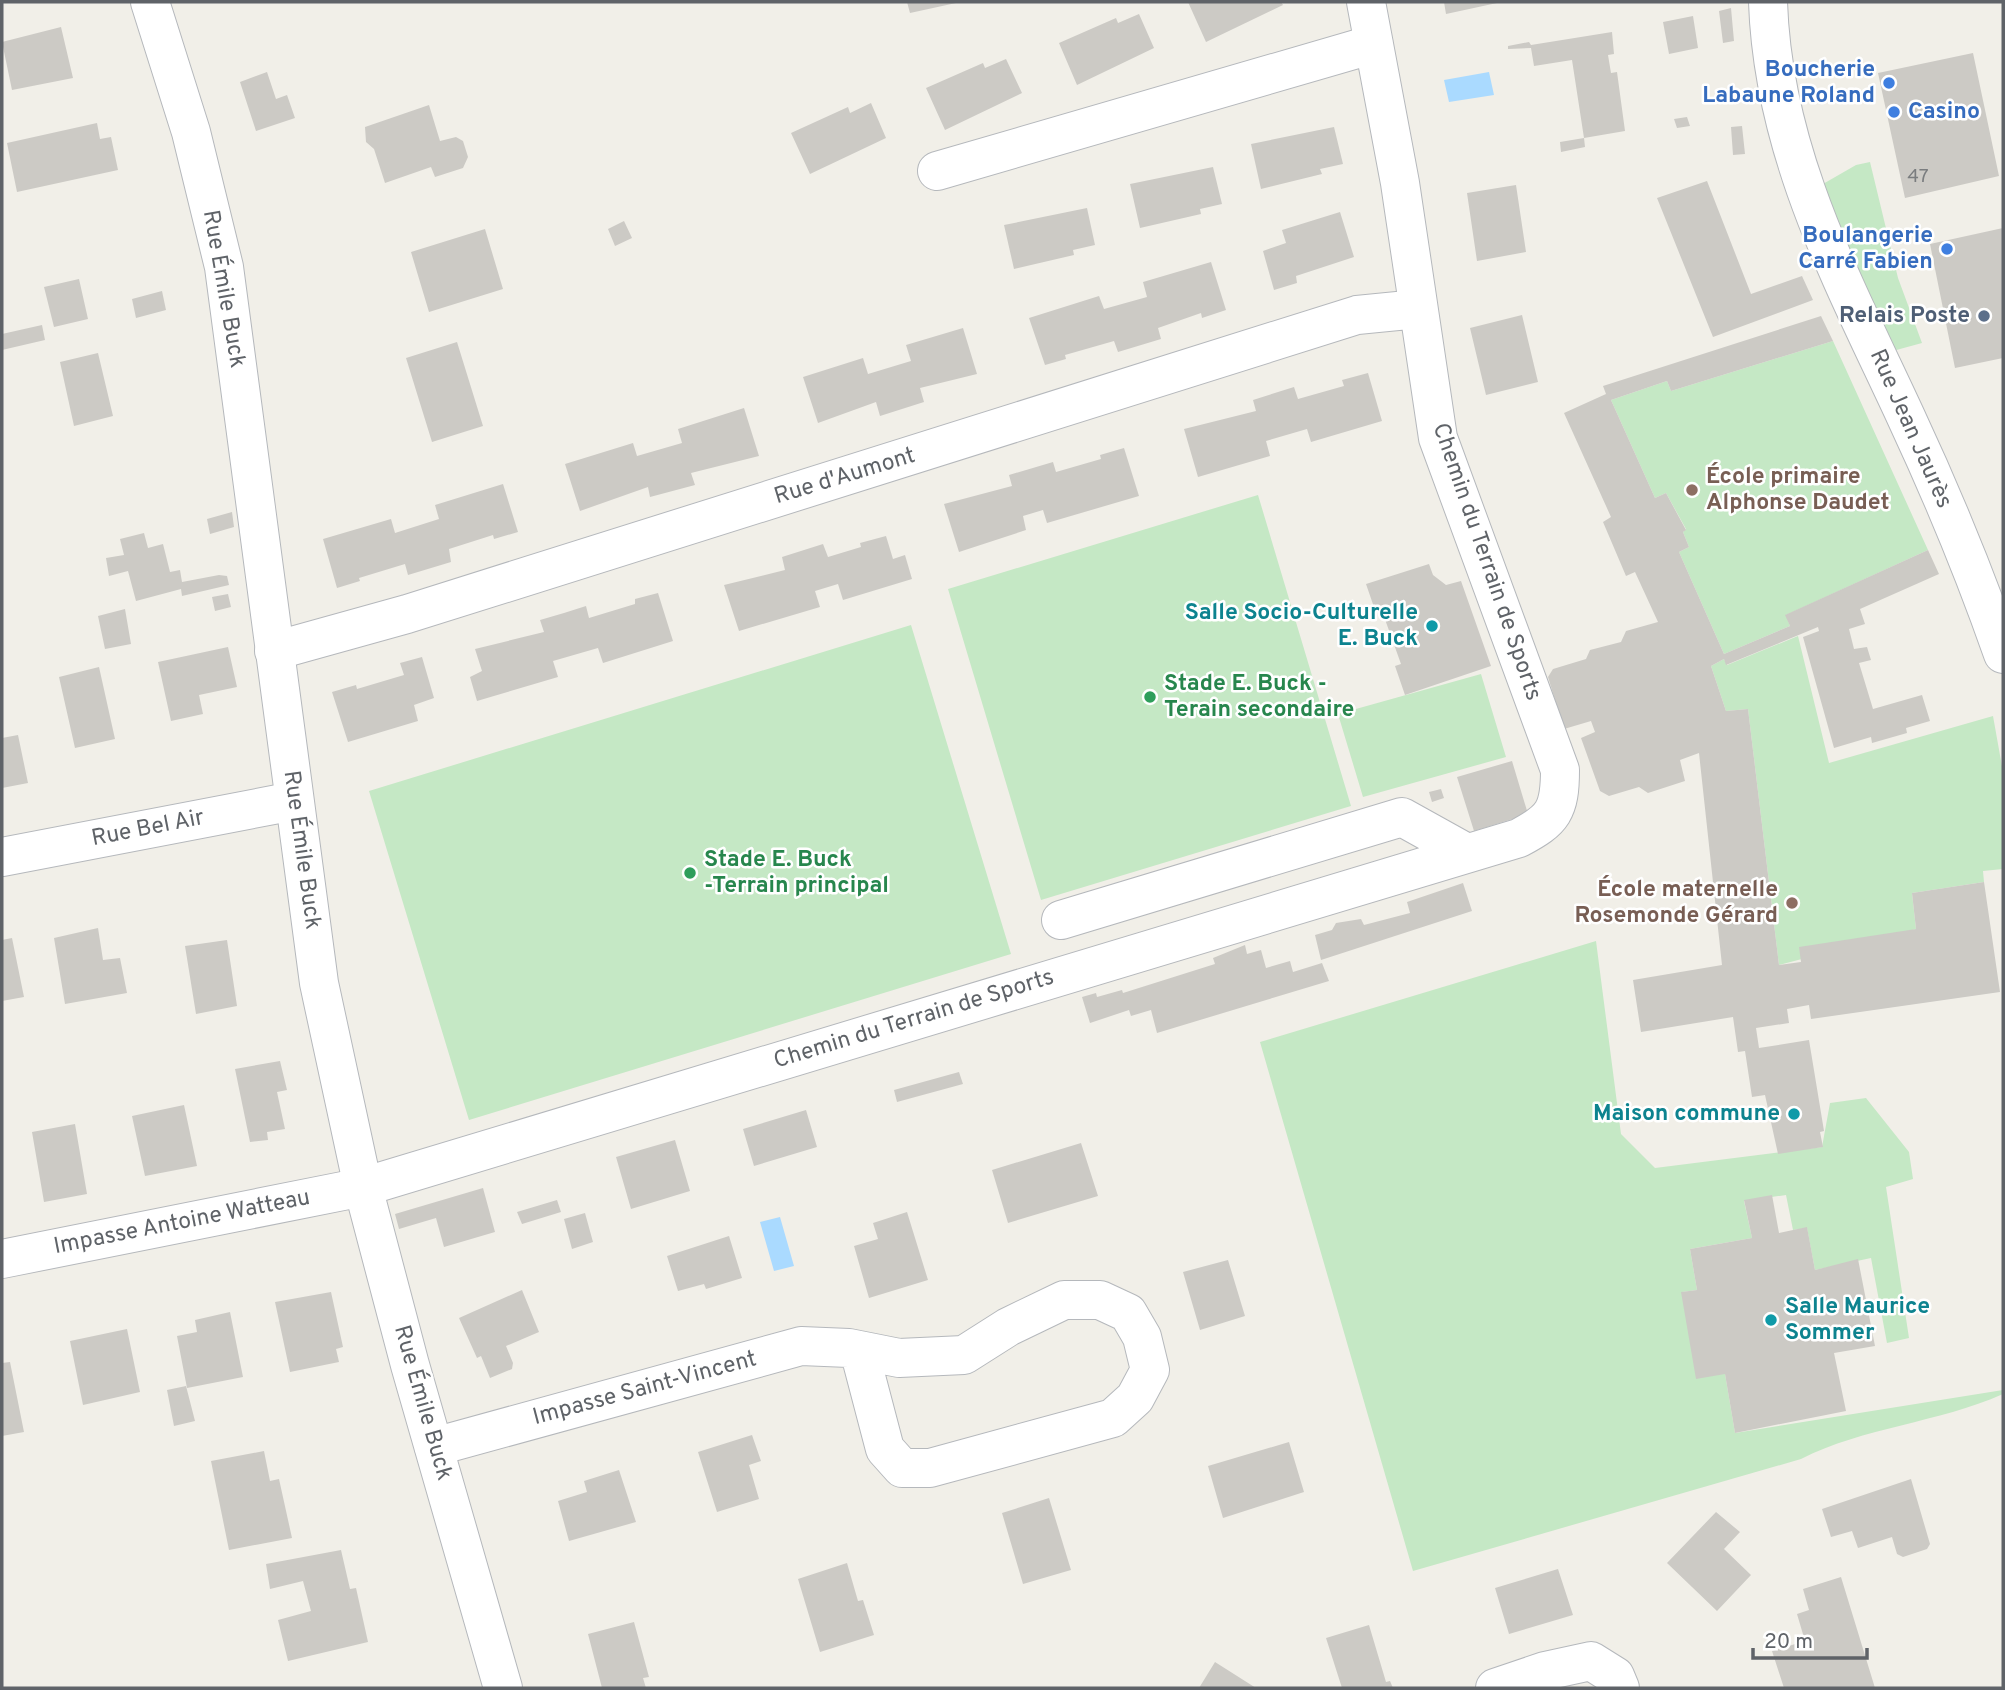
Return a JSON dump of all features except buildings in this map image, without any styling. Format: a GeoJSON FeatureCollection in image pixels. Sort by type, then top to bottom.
{"type":"FeatureCollection","features":[{"type":"Feature","properties":{"kind":"street","name":"Rue Émile Buck"},"geometry":{"type":"LineString","coordinates":[[150,2],[191,132],[224,267],[319,983],[363,1187],[503,1688]]}},
{"type":"Feature","properties":{"kind":"street","name":"Chemin du Terrain de Sports"},"geometry":{"type":"LineString","coordinates":[[363,1187],[1518,838],[1548,822],[1560,797],[1560,770],[1438,438],[1400,183],[1366,2]]}},
{"type":"Feature","properties":{"kind":"street","name":"Rue Jean Jaurès"},"geometry":{"type":"LineString","coordinates":[[1768,2],[1772,54],[1786,132],[1799,178],[1917,440],[1983,597],[2003,654]]}},
{"type":"Feature","properties":{"kind":"street"},"geometry":{"type":"LineString","coordinates":[[937,171],[1374,44]]}},
{"type":"Feature","properties":{"kind":"street","name":"Rue d'Aumont"},"geometry":{"type":"LineString","coordinates":[[274,651],[407,614],[1357,316],[1418,309]]}},
{"type":"Feature","properties":{"kind":"street","name":"Rue Bel Air"},"geometry":{"type":"LineString","coordinates":[[2,857],[295,801]]}},
{"type":"Feature","properties":{"kind":"street"},"geometry":{"type":"LineString","coordinates":[[1060,920],[1402,817],[1465,852]]}},
{"type":"Feature","properties":{"kind":"street","name":"Impasse Antoine Watteau"},"geometry":{"type":"LineString","coordinates":[[2,1259],[363,1187]]}},
{"type":"Feature","properties":{"kind":"street","name":"Impasse Saint-Vincent"},"geometry":{"type":"LineString","coordinates":[[434,1447],[801,1346],[859,1350],[899,1358],[964,1355],[1008,1327],[1064,1300],[1100,1300],[1128,1313],[1142,1337],[1150,1370],[1135,1398],[1113,1418],[930,1468],[902,1468],[885,1449],[859,1350]]}},
{"type":"Feature","properties":{"kind":"street"},"geometry":{"type":"LineString","coordinates":[[1495,1688],[1545,1671],[1591,1661],[1615,1676],[1620,1688]]}},
{"type":"Feature","properties":{"kind":"green space"},"geometry":{"type":"Polygon","coordinates":[[[1870,162],[1898,278],[1922,343],[1889,352],[1816,188],[1856,165],[1870,162]]]}},
{"type":"Feature","properties":{"kind":"green space"},"geometry":{"type":"Polygon","coordinates":[[[1833,341],[1928,550],[1786,615],[1790,626],[1724,654],[1679,552],[1689,547],[1683,532],[1686,529],[1666,493],[1655,498],[1611,400],[1667,381],[1671,391],[1833,341]]]}},
{"type":"Feature","properties":{"kind":"green space","name":"Stade E. Buck - Terain secondaire"},"geometry":{"type":"Polygon","coordinates":[[[1258,495],[1351,806],[1041,900],[948,589],[1258,495]]]}},
{"type":"Feature","properties":{"kind":"green space","name":"Stade E. Buck -Terrain principal"},"geometry":{"type":"Polygon","coordinates":[[[911,625],[1011,954],[469,1120],[369,791],[911,625]]]}},
{"type":"Feature","properties":{"kind":"green space"},"geometry":{"type":"Polygon","coordinates":[[[1798,636],[1829,763],[1993,716],[2003,772],[2003,869],[1983,871],[1984,882],[1912,893],[1916,929],[1779,965],[1748,709],[1726,711],[1711,666],[1724,659],[1727,665],[1798,636]]]}},
{"type":"Feature","properties":{"kind":"green space"},"geometry":{"type":"Polygon","coordinates":[[[1481,674],[1506,757],[1363,797],[1338,714],[1481,674]]]}},
{"type":"Feature","properties":{"kind":"green space"},"geometry":{"type":"Polygon","coordinates":[[[1596,941],[1621,1134],[1655,1168],[1822,1147],[1830,1103],[1866,1098],[1909,1152],[1913,1179],[1886,1187],[1909,1338],[1887,1343],[1871,1258],[1815,1270],[1807,1228],[1793,1230],[1786,1195],[1744,1201],[1752,1238],[1690,1249],[1697,1290],[1682,1292],[1725,1374],[1735,1433],[2003,1390],[2003,1394],[1953,1412],[1850,1439],[1801,1459],[1413,1571],[1260,1042],[1596,941]]]}},
{"type":"Feature","properties":{"kind":"water"},"geometry":{"type":"Polygon","coordinates":[[[1489,72],[1494,95],[1449,102],[1444,80],[1489,72]]]}},
{"type":"Feature","properties":{"kind":"water"},"geometry":{"type":"Polygon","coordinates":[[[780,1217],[794,1266],[774,1271],[760,1222],[780,1217]]]}},
{"type":"Feature","properties":{"kind":"place","name":"Boucherie Labaune Roland"},"geometry":{"type":"Point","coordinates":[1889,83]}},
{"type":"Feature","properties":{"kind":"place","name":"Casino"},"geometry":{"type":"Point","coordinates":[1894,112]}},
{"type":"Feature","properties":{"kind":"place","name":"Boulangerie Carré Fabien"},"geometry":{"type":"Point","coordinates":[1947,249]}},
{"type":"Feature","properties":{"kind":"place","name":"Relais Poste"},"geometry":{"type":"Point","coordinates":[1984,316]}},
{"type":"Feature","properties":{"kind":"place","name":"École primaire Alphonse Daudet"},"geometry":{"type":"Point","coordinates":[1692,490]}},
{"type":"Feature","properties":{"kind":"place","name":"Salle Socio-Culturelle E. Buck"},"geometry":{"type":"Point","coordinates":[1432,626]}},
{"type":"Feature","properties":{"kind":"place","name":"Stade E. Buck - Terain secondaire"},"geometry":{"type":"Point","coordinates":[1150,697]}},
{"type":"Feature","properties":{"kind":"place","name":"Stade E. Buck -Terrain principal"},"geometry":{"type":"Point","coordinates":[690,873]}},
{"type":"Feature","properties":{"kind":"place","name":"École maternelle Rosemonde Gérard"},"geometry":{"type":"Point","coordinates":[1792,903]}},
{"type":"Feature","properties":{"kind":"place","name":"Maison commune"},"geometry":{"type":"Point","coordinates":[1794,1114]}},
{"type":"Feature","properties":{"kind":"place","name":"Salle Maurice Sommer"},"geometry":{"type":"Point","coordinates":[1771,1320]}}]}
